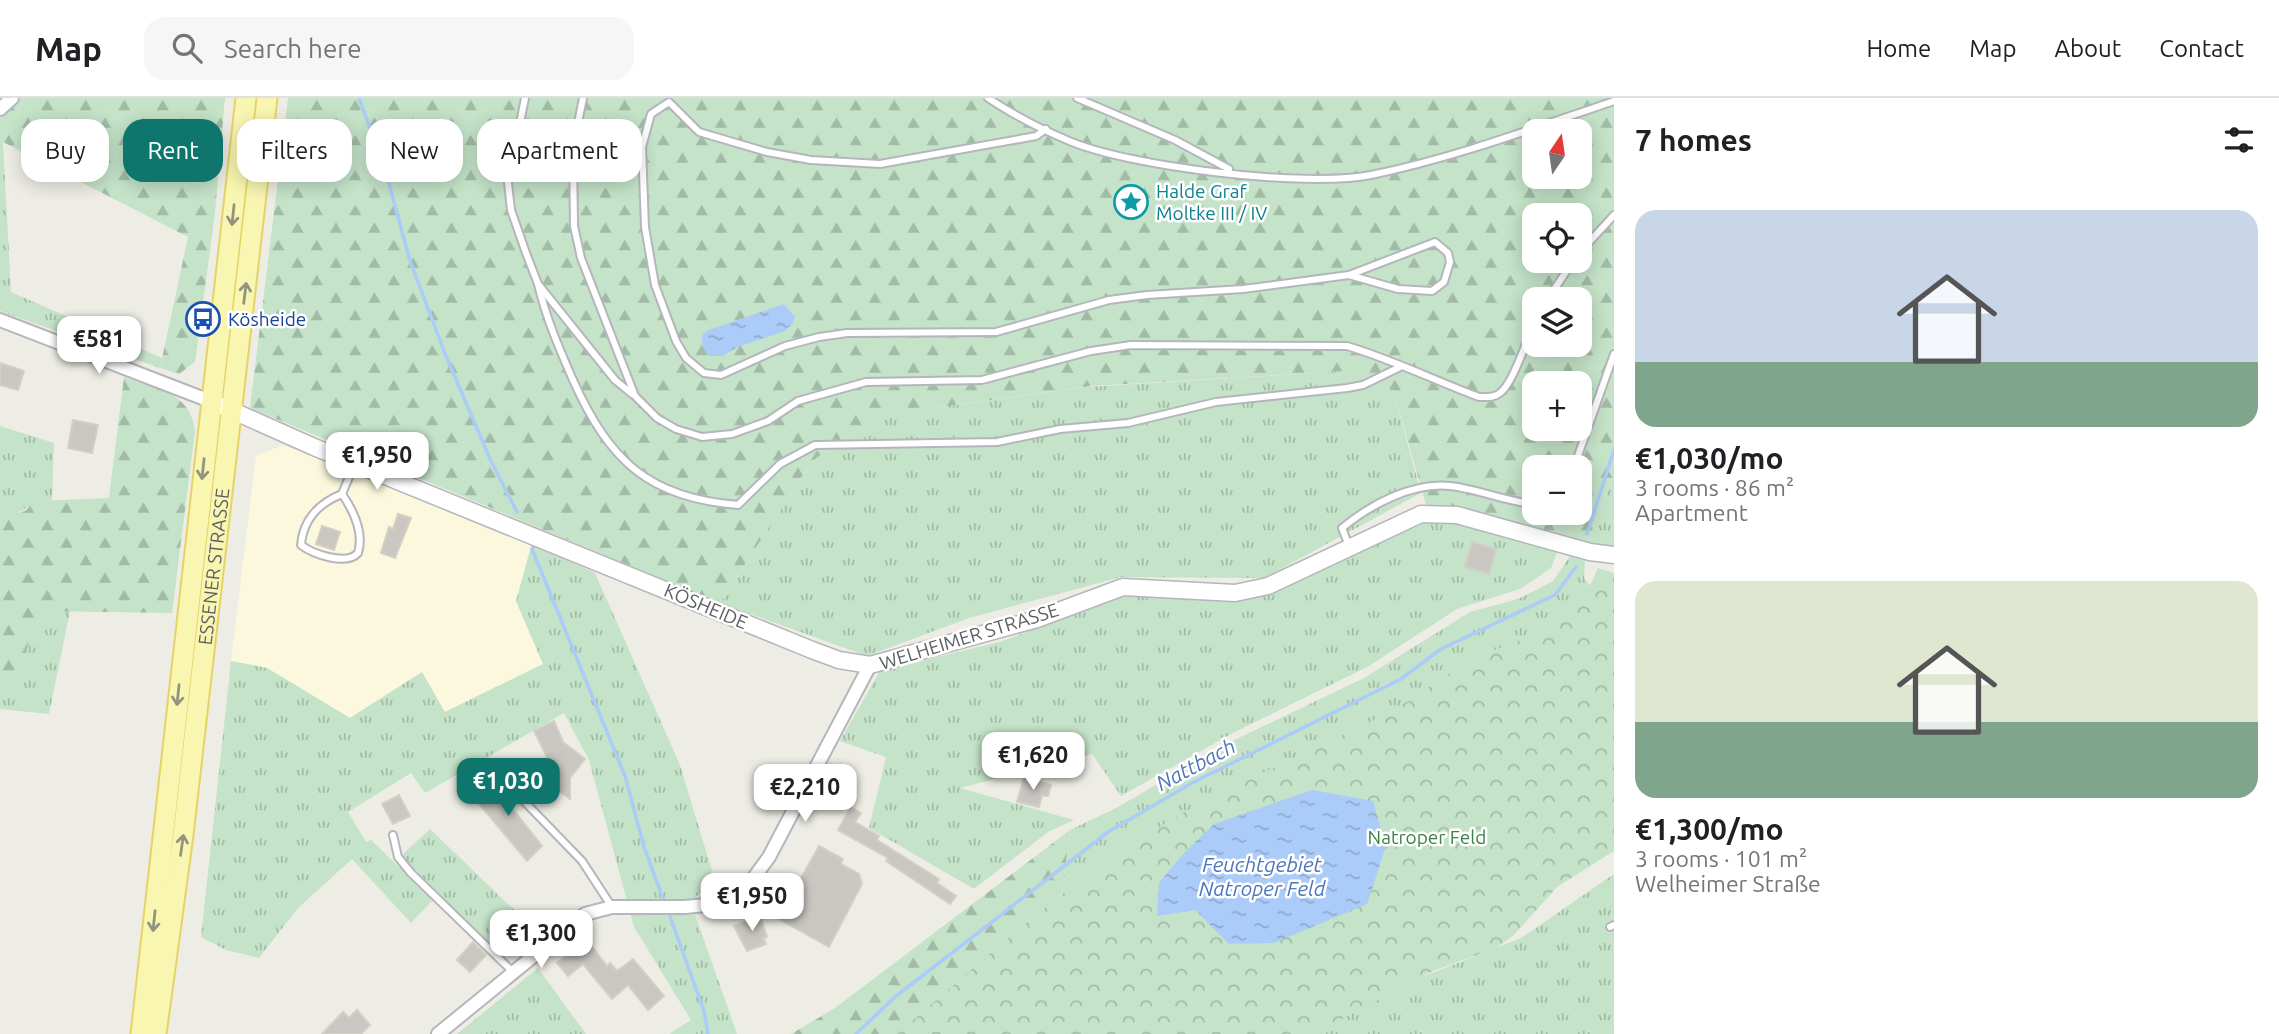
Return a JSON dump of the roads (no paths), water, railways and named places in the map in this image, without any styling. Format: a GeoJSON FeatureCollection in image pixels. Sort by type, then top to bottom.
{"type":"FeatureCollection","features":[{"type":"Feature","properties":{"kind":"main road","name":"ESSENER STRASSE"},"geometry":{"type":"LineString","coordinates":[[141,1034],[246,98]]}},
{"type":"Feature","properties":{"kind":"main road","name":"ESSENER STRASSE"},"geometry":{"type":"LineString","coordinates":[[156,1034],[183,835],[267,98]]}},
{"type":"Feature","properties":{"kind":"street"},"geometry":{"type":"LineString","coordinates":[[0,109],[12,98]]}},
{"type":"Feature","properties":{"kind":"street","name":"KÖSHEIDE"},"geometry":{"type":"LineString","coordinates":[[0,320],[211,401],[355,463],[812,650],[839,660],[870,665]]}},
{"type":"Feature","properties":{"kind":"street","name":"WELHEIMER STRASSE"},"geometry":{"type":"LineString","coordinates":[[438,1034],[584,914],[612,908],[685,907],[736,902],[769,857],[870,665],[1037,619],[1122,587],[1213,592],[1252,590],[1268,586],[1411,517],[1443,513],[1573,548],[1614,555]]}},
{"type":"Feature","properties":{"kind":"lane"},"geometry":{"type":"LineString","coordinates":[[525,98],[508,183],[511,210],[538,284],[549,327],[589,417],[624,462],[671,492],[738,505],[780,464],[815,444],[997,442],[1060,429],[1128,423],[1216,402],[1347,388],[1363,385],[1400,367]]}},
{"type":"Feature","properties":{"kind":"lane"},"geometry":{"type":"LineString","coordinates":[[583,98],[573,148],[574,226],[599,310],[635,396]]}},
{"type":"Feature","properties":{"kind":"lane"},"geometry":{"type":"LineString","coordinates":[[988,98],[1068,141],[1117,155],[1297,179],[1369,175],[1486,145],[1614,101]]}},
{"type":"Feature","properties":{"kind":"lane"},"geometry":{"type":"LineString","coordinates":[[1077,98],[1175,140],[1233,172]]}},
{"type":"Feature","properties":{"kind":"lane"},"geometry":{"type":"LineString","coordinates":[[1046,129],[1036,136],[880,164],[845,163],[767,152],[717,139],[699,132],[669,102],[660,106],[652,114],[642,147],[645,227],[655,285],[686,358],[704,373],[721,375],[785,346],[847,333],[996,332],[1109,300],[1291,284],[1349,275],[1435,242],[1448,253],[1450,262],[1444,282],[1432,291],[1398,289],[1349,275]]}},
{"type":"Feature","properties":{"kind":"lane"},"geometry":{"type":"LineString","coordinates":[[1592,239],[1614,215]]}},
{"type":"Feature","properties":{"kind":"lane"},"geometry":{"type":"LineString","coordinates":[[538,284],[615,380],[657,418],[676,429],[702,437],[732,434],[768,421],[798,401],[866,382],[982,380],[1091,351],[1131,345],[1347,346],[1378,355],[1400,367],[1479,397],[1493,397],[1501,392],[1522,352]]}},
{"type":"Feature","properties":{"kind":"lane"},"geometry":{"type":"LineString","coordinates":[[1578,455],[1614,354]]}},
{"type":"Feature","properties":{"kind":"lane"},"geometry":{"type":"LineString","coordinates":[[342,494],[352,508],[361,544],[358,553],[349,558],[310,552],[301,545],[313,511],[325,501],[342,494],[355,463]]}},
{"type":"Feature","properties":{"kind":"lane"},"geometry":{"type":"LineString","coordinates":[[1349,546],[1342,528],[1359,514],[1408,491],[1450,486],[1522,501]]}},
{"type":"Feature","properties":{"kind":"lane"},"geometry":{"type":"LineString","coordinates":[[521,798],[583,861],[612,908]]}},
{"type":"Feature","properties":{"kind":"lane"},"geometry":{"type":"LineString","coordinates":[[393,835],[398,857],[411,873],[513,972]]}},
{"type":"Feature","properties":{"kind":"water"},"geometry":{"type":"Polygon","coordinates":[[[784,304],[795,317],[785,331],[737,347],[723,356],[710,356],[704,349],[703,334],[709,330],[784,304]]]}},
{"type":"Feature","properties":{"kind":"water","name":"Feuchtgebiet Natroper Feld"},"geometry":{"type":"Polygon","coordinates":[[[1312,790],[1373,801],[1386,846],[1367,904],[1274,943],[1229,944],[1195,910],[1157,916],[1159,883],[1184,853],[1214,824],[1312,790]]]}},
{"type":"Feature","properties":{"kind":"waterway"},"geometry":{"type":"LineString","coordinates":[[359,98],[385,169],[410,261],[446,356],[490,459],[517,512]]}},
{"type":"Feature","properties":{"kind":"waterway","name":"Nattbach"},"geometry":{"type":"LineString","coordinates":[[1587,534],[1614,450]]}},
{"type":"Feature","properties":{"kind":"waterway"},"geometry":{"type":"LineString","coordinates":[[532,549],[625,776],[644,847],[665,904]]}},
{"type":"Feature","properties":{"kind":"waterway","name":"Nattbach"},"geometry":{"type":"LineString","coordinates":[[856,1034],[895,997],[1108,832],[1192,783],[1401,679],[1441,649],[1555,595],[1576,567]]}},
{"type":"Feature","properties":{"kind":"waterway"},"geometry":{"type":"LineString","coordinates":[[668,911],[704,1011],[708,1034]]}},
{"type":"Feature","properties":{"kind":"place","name":"Halde Graf Moltke III / IV"},"geometry":{"type":"Point","coordinates":[1131,202]}},
{"type":"Feature","properties":{"kind":"place","name":"Kösheide"},"geometry":{"type":"Point","coordinates":[203,319]}},
{"type":"Feature","properties":{"kind":"park label","name":"Natroper Feld"},"geometry":{"type":"Point","coordinates":[1427,837]}}]}
